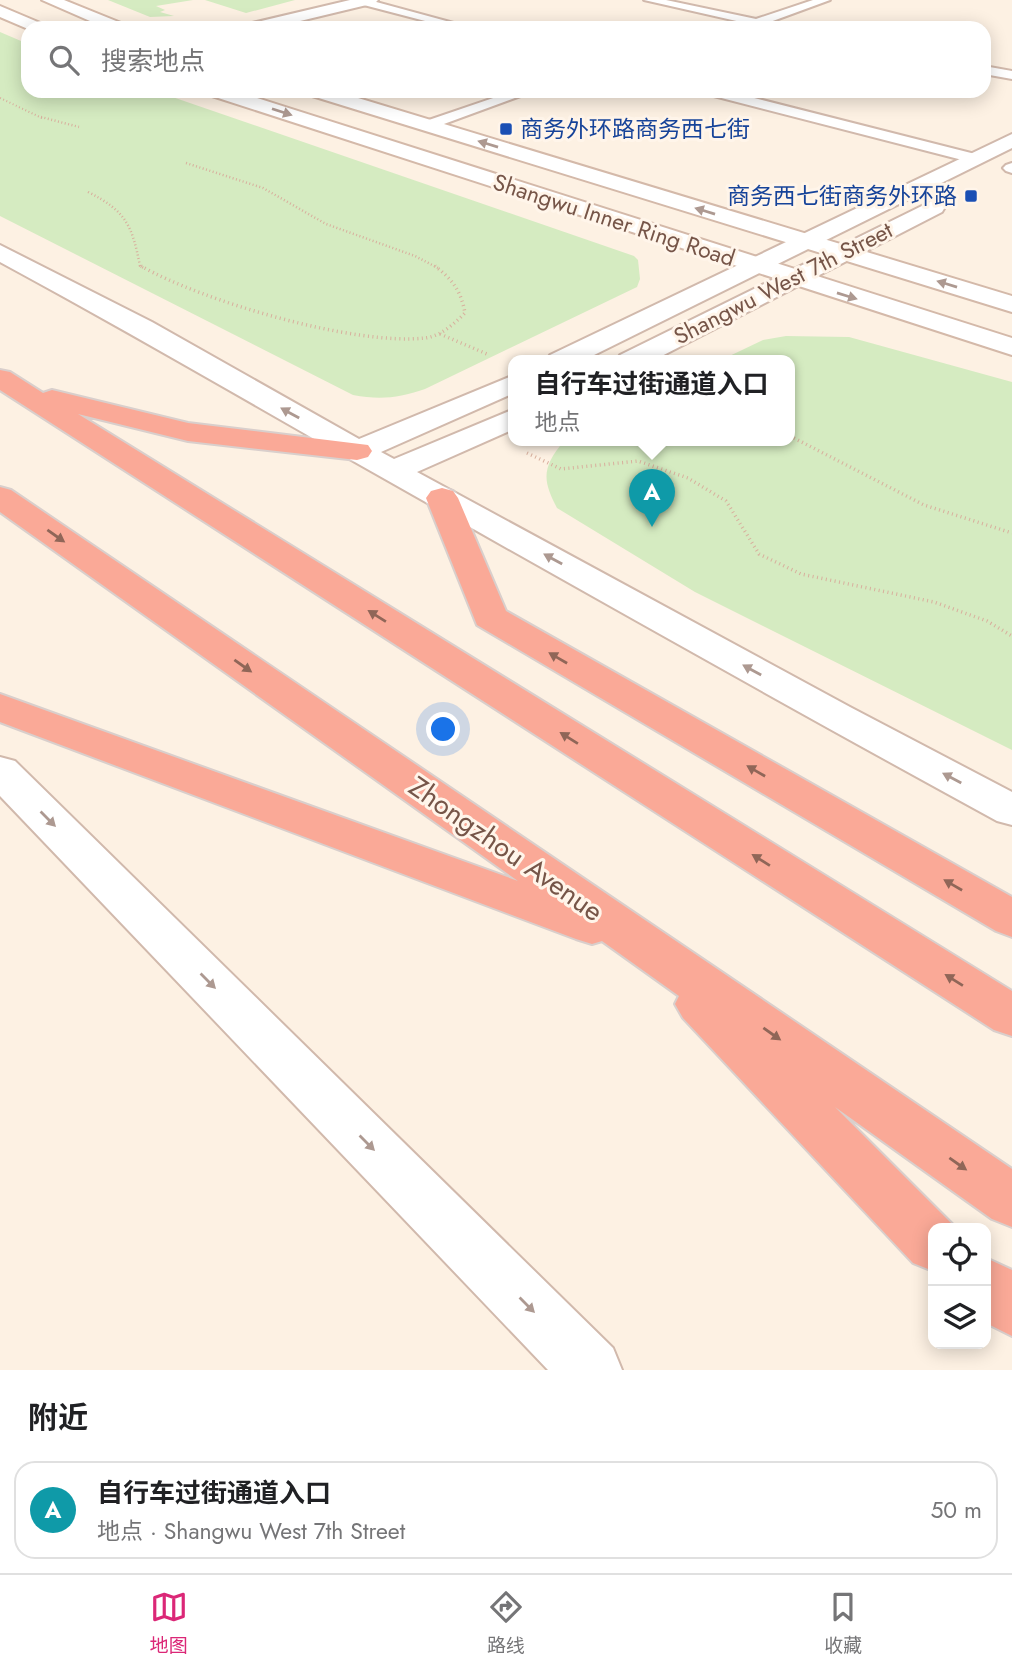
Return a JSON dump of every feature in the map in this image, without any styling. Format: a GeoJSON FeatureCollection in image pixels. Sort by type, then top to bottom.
{"type":"FeatureCollection","features":[{"type":"Feature","properties":{"kind":"highway"},"geometry":{"type":"LineString","coordinates":[[10,384],[188,432],[357,451]]}},
{"type":"Feature","properties":{"kind":"highway"},"geometry":{"type":"LineString","coordinates":[[10,384],[1012,1016]]}},
{"type":"Feature","properties":{"kind":"highway","name":"Zhongzhou Avenue"},"geometry":{"type":"LineString","coordinates":[[0,497],[1012,1201]]}},
{"type":"Feature","properties":{"kind":"highway"},"geometry":{"type":"LineString","coordinates":[[442,498],[490,617],[1012,919]]}},
{"type":"Feature","properties":{"kind":"highway"},"geometry":{"type":"LineString","coordinates":[[0,707],[39,724],[642,944],[928,1239]]}},
{"type":"Feature","properties":{"kind":"highway"},"geometry":{"type":"LineString","coordinates":[[991,1290],[1012,1307]]}},
{"type":"Feature","properties":{"kind":"street"},"geometry":{"type":"LineString","coordinates":[[50,0],[102,21]]}},
{"type":"Feature","properties":{"kind":"street"},"geometry":{"type":"LineString","coordinates":[[280,21],[367,1]]}},
{"type":"Feature","properties":{"kind":"street"},"geometry":{"type":"LineString","coordinates":[[0,10],[24,21]]}},
{"type":"Feature","properties":{"kind":"street","name":"Shangwu Inner Ring Road"},"geometry":{"type":"LineString","coordinates":[[238,98],[1012,348]]}},
{"type":"Feature","properties":{"kind":"street","name":"Shangwu Inner Ring Road"},"geometry":{"type":"LineString","coordinates":[[339,98],[1012,304]]}},
{"type":"Feature","properties":{"kind":"street","name":"Shangwu West 7th Street"},"geometry":{"type":"LineString","coordinates":[[572,355],[1012,139]]}},
{"type":"Feature","properties":{"kind":"street"},"geometry":{"type":"LineString","coordinates":[[987,180],[1012,168]]}},
{"type":"Feature","properties":{"kind":"street","name":"Shangwu West 7th Street"},"geometry":{"type":"LineString","coordinates":[[642,355],[951,198]]}},
{"type":"Feature","properties":{"kind":"street"},"geometry":{"type":"LineString","coordinates":[[0,253],[143,328],[393,471],[835,716],[1012,810]]}},
{"type":"Feature","properties":{"kind":"street"},"geometry":{"type":"LineString","coordinates":[[357,451],[508,386]]}},
{"type":"Feature","properties":{"kind":"street"},"geometry":{"type":"LineString","coordinates":[[393,471],[508,421]]}},
{"type":"Feature","properties":{"kind":"street"},"geometry":{"type":"LineString","coordinates":[[0,771],[591,1370]]}},
{"type":"Feature","properties":{"kind":"lane"},"geometry":{"type":"LineString","coordinates":[[650,0],[752,21]]}},
{"type":"Feature","properties":{"kind":"lane"},"geometry":{"type":"LineString","coordinates":[[760,21],[824,0]]}},
{"type":"Feature","properties":{"kind":"lane"},"geometry":{"type":"LineString","coordinates":[[367,1],[440,21]]}},
{"type":"Feature","properties":{"kind":"lane"},"geometry":{"type":"LineString","coordinates":[[991,71],[1012,75]]}},
{"type":"Feature","properties":{"kind":"lane"},"geometry":{"type":"LineString","coordinates":[[428,125],[507,98]]}},
{"type":"Feature","properties":{"kind":"lane"},"geometry":{"type":"LineString","coordinates":[[739,98],[974,158]]}},
{"type":"Feature","properties":{"kind":"path"},"geometry":{"type":"LineString","coordinates":[[0,98],[44,119],[79,127]]}},
{"type":"Feature","properties":{"kind":"path"},"geometry":{"type":"LineString","coordinates":[[88,192],[121,209],[132,224],[141,266],[153,276],[237,304],[344,332],[391,339],[426,338],[439,334],[465,313],[466,303],[461,288],[440,270],[389,245],[334,229],[253,185],[186,163]]}},
{"type":"Feature","properties":{"kind":"path"},"geometry":{"type":"LineString","coordinates":[[439,334],[489,355]]}},
{"type":"Feature","properties":{"kind":"path"},"geometry":{"type":"LineString","coordinates":[[482,432],[508,444]]}},
{"type":"Feature","properties":{"kind":"path"},"geometry":{"type":"LineString","coordinates":[[795,439],[924,505],[1012,533]]}},
{"type":"Feature","properties":{"kind":"path"},"geometry":{"type":"LineString","coordinates":[[512,446],[561,469],[638,461],[688,478],[726,500],[759,554],[802,573],[858,583],[934,602],[987,621],[1012,636]]}},
{"type":"Feature","properties":{"kind":"green space"},"geometry":{"type":"Polygon","coordinates":[[[108,0],[193,0],[156,6],[165,10],[160,12],[174,16],[150,17],[108,0]]]}},
{"type":"Feature","properties":{"kind":"green space"},"geometry":{"type":"Polygon","coordinates":[[[205,0],[295,0],[246,13],[205,0]]]}},
{"type":"Feature","properties":{"kind":"green space"},"geometry":{"type":"Polygon","coordinates":[[[0,32],[21,41],[21,98],[175,98],[634,256],[638,260],[640,279],[637,287],[425,389],[389,397],[372,397],[353,395],[0,216],[0,32]]]}},
{"type":"Feature","properties":{"kind":"green space"},"geometry":{"type":"Polygon","coordinates":[[[786,336],[849,337],[1012,382],[1012,750],[695,592],[557,508],[549,489],[547,474],[548,466],[560,446],[795,446],[795,355],[732,355],[763,340],[786,336]]]}},
{"type":"Feature","properties":{"kind":"place","name":"商务外环路商务西七街"},"geometry":{"type":"Point","coordinates":[506,129]}},
{"type":"Feature","properties":{"kind":"place","name":"商务西七街商务外环路"},"geometry":{"type":"Point","coordinates":[971,196]}},
{"type":"Feature","properties":{"kind":"place","name":"自行车过街通道入口"},"geometry":{"type":"Point","coordinates":[652,527]}}]}
